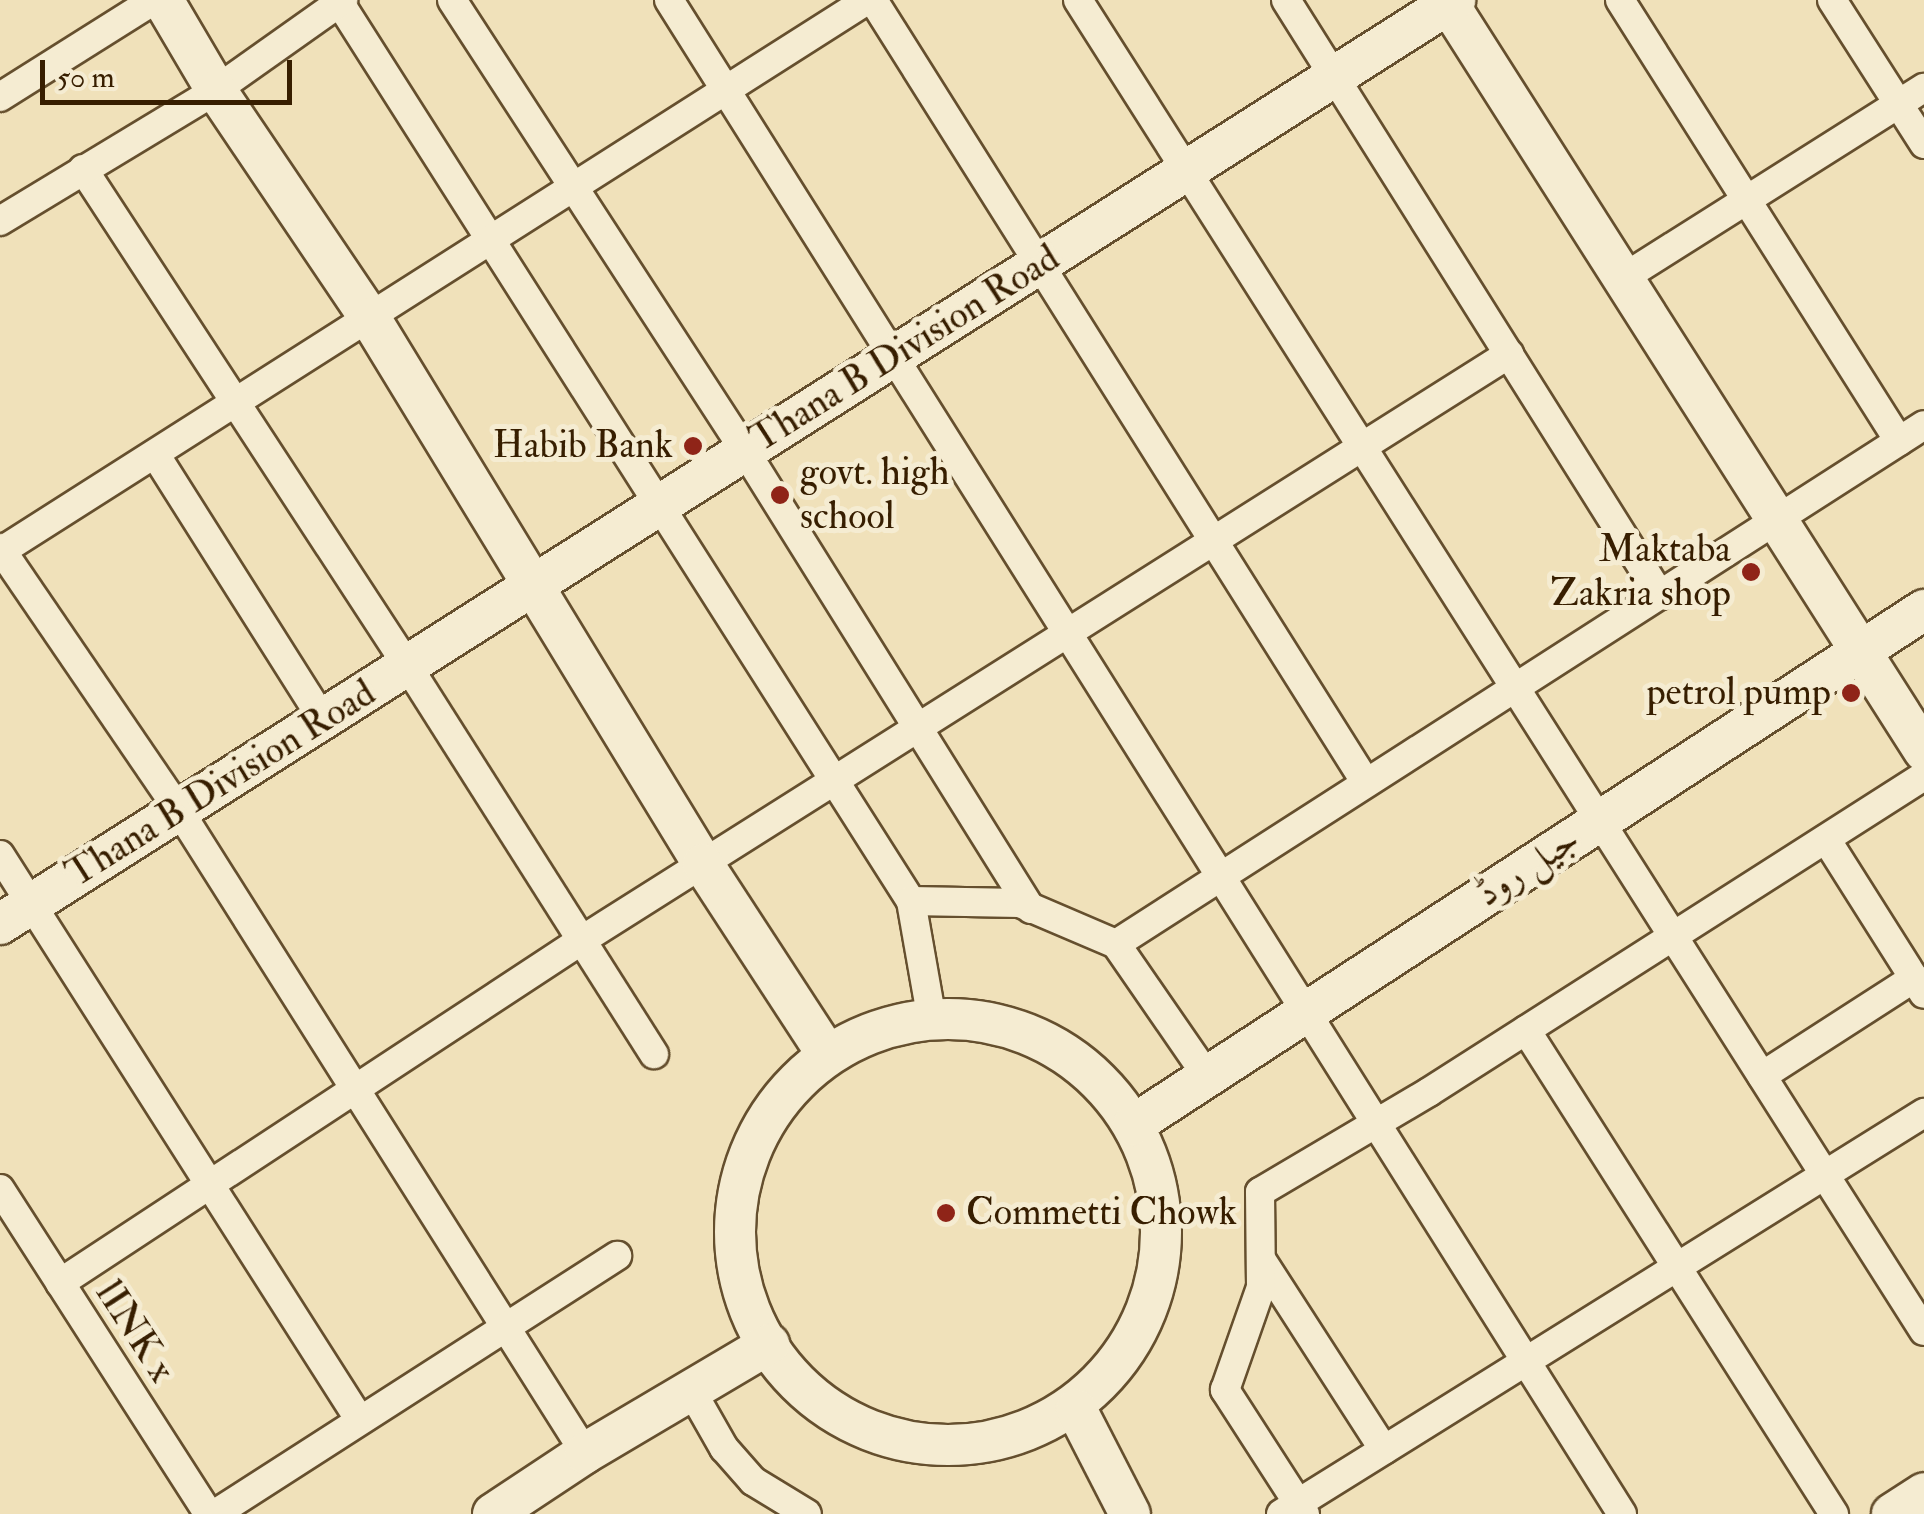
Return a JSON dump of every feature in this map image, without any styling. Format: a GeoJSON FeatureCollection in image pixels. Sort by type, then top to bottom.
{"type":"FeatureCollection","features":[{"type":"Feature","properties":{"kind":"main road"},"geometry":{"type":"LineString","coordinates":[[163,0],[216,90],[370,318],[703,864],[827,1054]]}},
{"type":"Feature","properties":{"kind":"main road"},"geometry":{"type":"LineString","coordinates":[[1450,1],[1924,751]]}},
{"type":"Feature","properties":{"kind":"main road","name":"Thana B Division Road"},"geometry":{"type":"LineString","coordinates":[[16,914],[1450,1]]}},
{"type":"Feature","properties":{"kind":"main road","name":"جیل روڈ"},"geometry":{"type":"LineString","coordinates":[[1133,1124],[1924,610]]}},
{"type":"Feature","properties":{"kind":"main road"},"geometry":{"type":"LineString","coordinates":[[961,1017],[1029,1033],[1089,1070],[1133,1124],[1157,1185],[1161,1250],[1146,1312],[1113,1368],[1076,1409],[1011,1436],[953,1445],[894,1438],[839,1414],[792,1378],[758,1330],[735,1256],[740,1178],[772,1108],[827,1054],[890,1024],[961,1017]]}},
{"type":"Feature","properties":{"kind":"main road"},"geometry":{"type":"LineString","coordinates":[[494,1514],[585,1453],[768,1344]]}},
{"type":"Feature","properties":{"kind":"main road"},"geometry":{"type":"LineString","coordinates":[[1076,1409],[1130,1514]]}},
{"type":"Feature","properties":{"kind":"main road"},"geometry":{"type":"LineString","coordinates":[[1892,1514],[1924,1493]]}},
{"type":"Feature","properties":{"kind":"street"},"geometry":{"type":"LineString","coordinates":[[0,97],[154,0]]}},
{"type":"Feature","properties":{"kind":"street"},"geometry":{"type":"LineString","coordinates":[[452,0],[745,451],[1032,909]]}},
{"type":"Feature","properties":{"kind":"street"},"geometry":{"type":"LineString","coordinates":[[669,0],[1622,1514]]}},
{"type":"Feature","properties":{"kind":"street"},"geometry":{"type":"LineString","coordinates":[[585,1453],[180,812],[1,550],[870,0],[1366,783]]}},
{"type":"Feature","properties":{"kind":"street"},"geometry":{"type":"LineString","coordinates":[[1078,0],[1924,1331]]}},
{"type":"Feature","properties":{"kind":"street"},"geometry":{"type":"LineString","coordinates":[[1286,0],[1660,595]]}},
{"type":"Feature","properties":{"kind":"street"},"geometry":{"type":"LineString","coordinates":[[1620,0],[1899,441]]}},
{"type":"Feature","properties":{"kind":"street"},"geometry":{"type":"LineString","coordinates":[[1832,0],[1924,144]]}},
{"type":"Feature","properties":{"kind":"street"},"geometry":{"type":"LineString","coordinates":[[0,222],[216,90],[340,1],[911,901],[932,1020]]}},
{"type":"Feature","properties":{"kind":"street"},"geometry":{"type":"LineString","coordinates":[[1623,278],[1924,88]]}},
{"type":"Feature","properties":{"kind":"street"},"geometry":{"type":"LineString","coordinates":[[83,169],[407,665],[654,1054]]}},
{"type":"Feature","properties":{"kind":"street"},"geometry":{"type":"LineString","coordinates":[[60,1284],[582,940],[1509,354]]}},
{"type":"Feature","properties":{"kind":"street"},"geometry":{"type":"LineString","coordinates":[[1116,944],[1924,425]]}},
{"type":"Feature","properties":{"kind":"street"},"geometry":{"type":"LineString","coordinates":[[155,454],[323,720]]}},
{"type":"Feature","properties":{"kind":"street"},"geometry":{"type":"LineString","coordinates":[[1924,776],[1377,1124],[1260,1192],[1261,1287],[1225,1390],[1295,1511],[1384,1450],[1924,1113]]}},
{"type":"Feature","properties":{"kind":"street"},"geometry":{"type":"LineString","coordinates":[[1762,1076],[1919,986],[1826,839]]}},
{"type":"Feature","properties":{"kind":"street"},"geometry":{"type":"LineString","coordinates":[[0,855],[16,914],[210,1184],[359,1419]]}},
{"type":"Feature","properties":{"kind":"street"},"geometry":{"type":"LineString","coordinates":[[911,901],[968,900],[1032,909],[1116,944],[1207,1076]]}},
{"type":"Feature","properties":{"kind":"street"},"geometry":{"type":"LineString","coordinates":[[1526,1030],[1834,1514]]}},
{"type":"Feature","properties":{"kind":"street","name":"lINK x"},"geometry":{"type":"LineString","coordinates":[[0,1189],[212,1514]]}},
{"type":"Feature","properties":{"kind":"street"},"geometry":{"type":"LineString","coordinates":[[212,1514],[617,1256]]}},
{"type":"Feature","properties":{"kind":"street"},"geometry":{"type":"LineString","coordinates":[[1260,1258],[1384,1450]]}},
{"type":"Feature","properties":{"kind":"street"},"geometry":{"type":"LineString","coordinates":[[692,1390],[724,1448],[753,1482],[807,1514]]}},
{"type":"Feature","properties":{"kind":"place","name":"Habib Bank"},"geometry":{"type":"Point","coordinates":[693,446]}},
{"type":"Feature","properties":{"kind":"place","name":"govt. high school"},"geometry":{"type":"Point","coordinates":[780,495]}},
{"type":"Feature","properties":{"kind":"place","name":"Maktaba Zakria shop"},"geometry":{"type":"Point","coordinates":[1751,572]}},
{"type":"Feature","properties":{"kind":"place","name":"petrol pump"},"geometry":{"type":"Point","coordinates":[1851,693]}},
{"type":"Feature","properties":{"kind":"place","name":"Commetti Chowk"},"geometry":{"type":"Point","coordinates":[946,1213]}}]}
